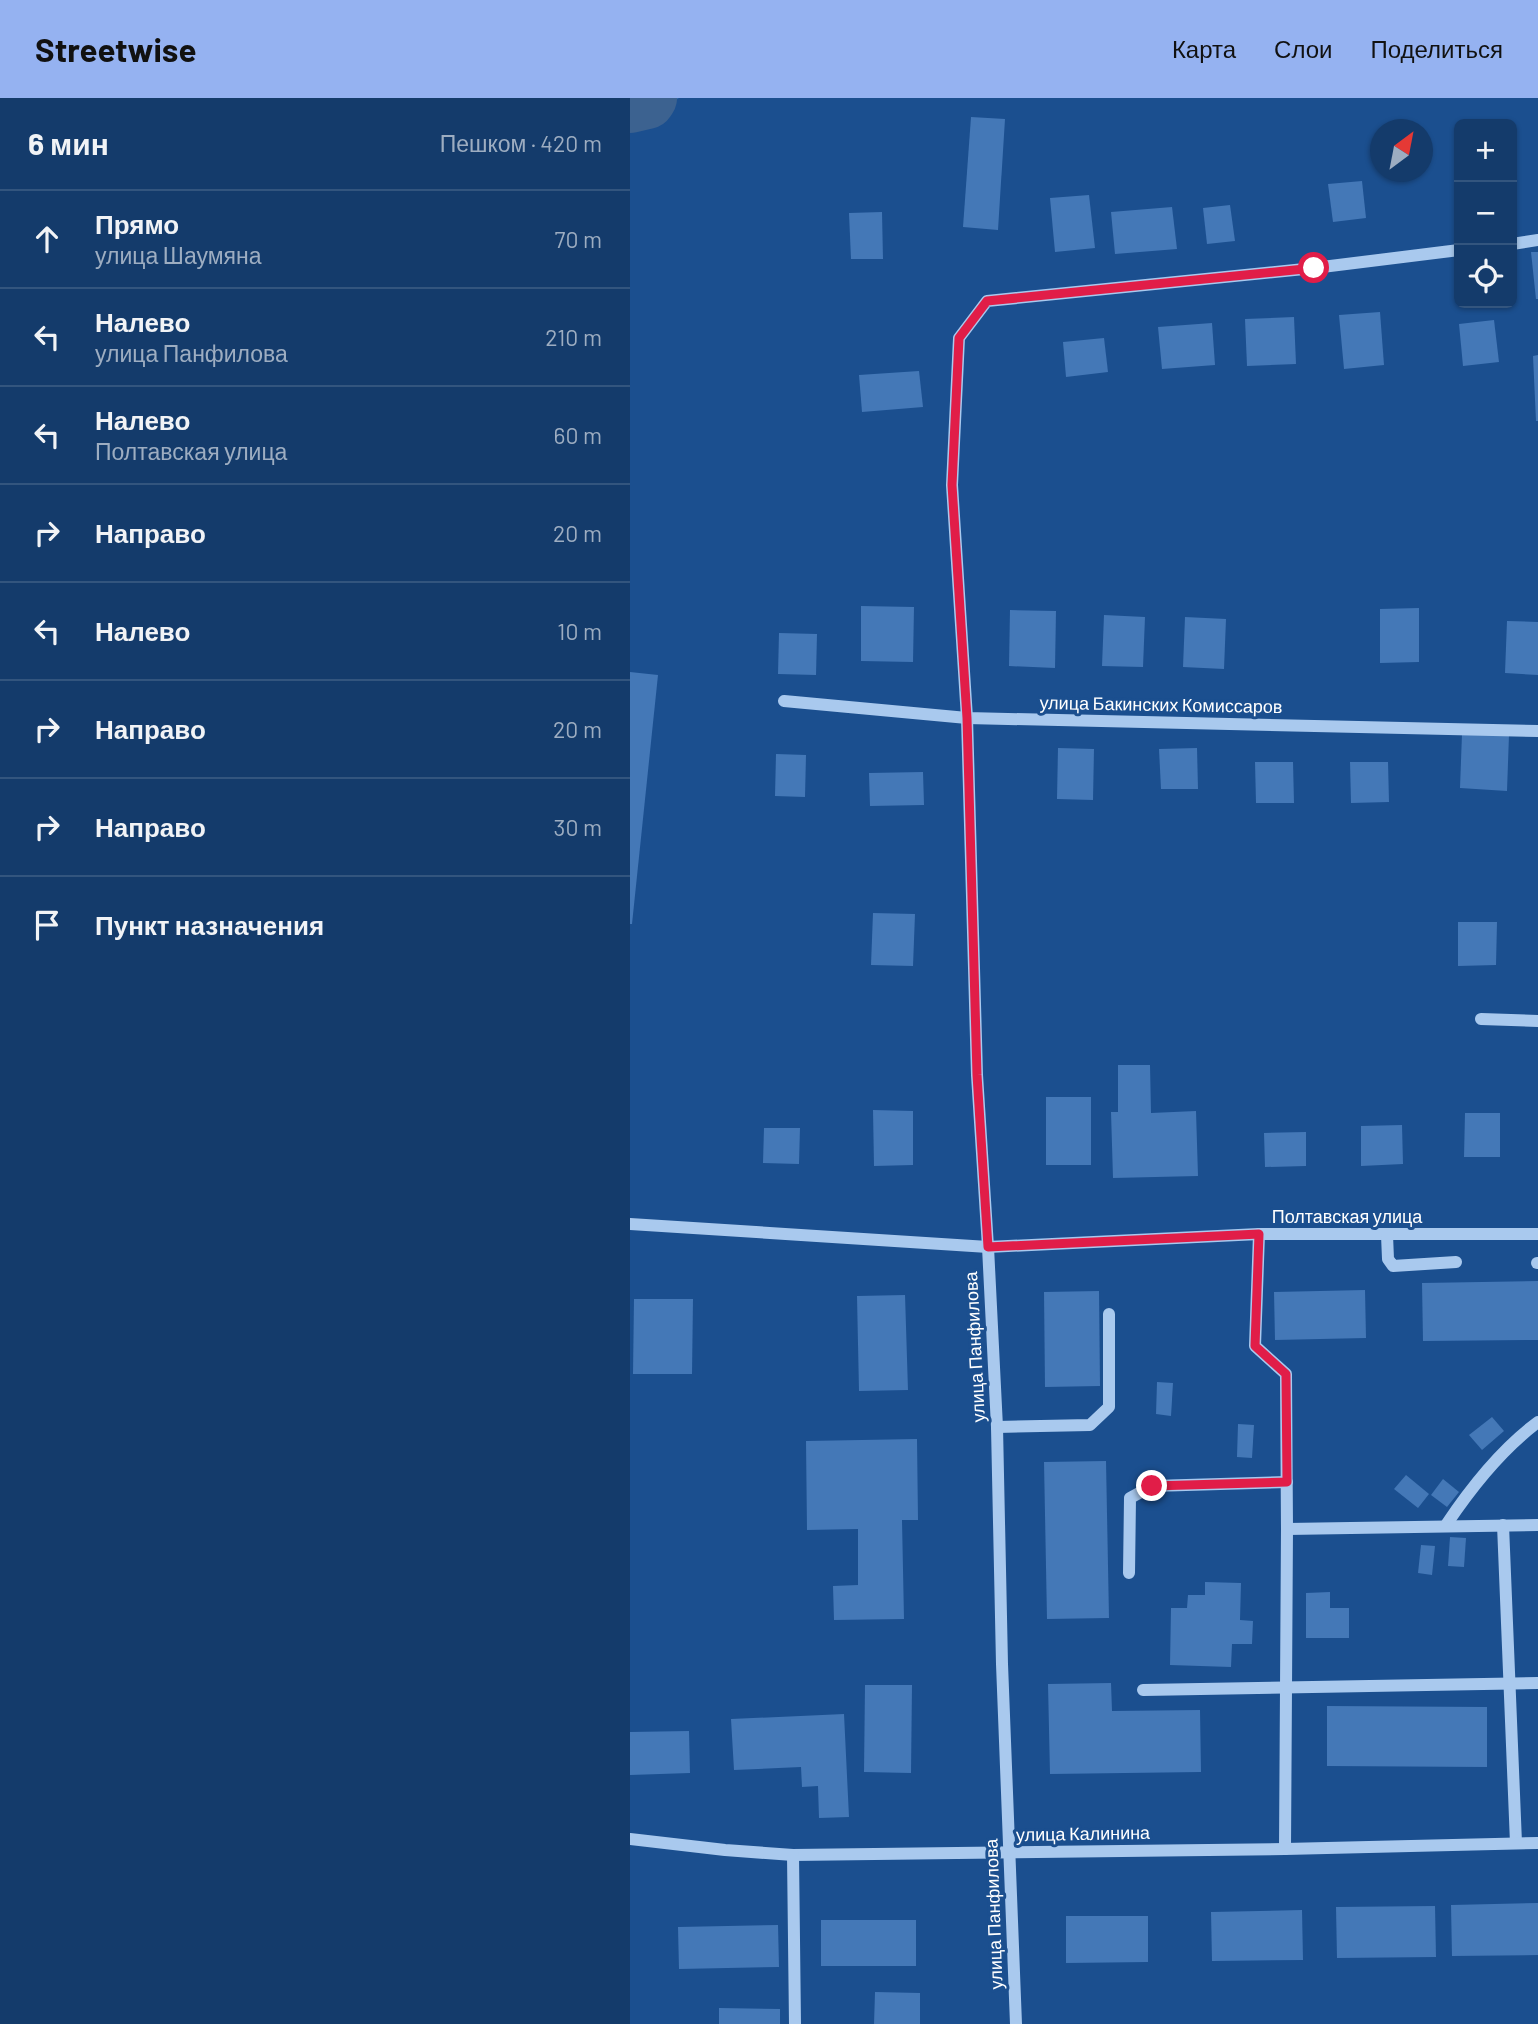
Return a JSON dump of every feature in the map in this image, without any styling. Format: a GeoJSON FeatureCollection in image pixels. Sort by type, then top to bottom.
{"type":"FeatureCollection","features":[{"type":"Feature","properties":{"kind":"street"},"geometry":{"type":"LineString","coordinates":[[1517,243],[1538,240]]}},
{"type":"Feature","properties":{"kind":"street","name":"улица Панфилова"},"geometry":{"type":"LineString","coordinates":[[1016,2024],[997,1427],[977,1075],[967,718],[952,485],[959,338],[987,301],[1314,268],[1454,251]]}},
{"type":"Feature","properties":{"kind":"street","name":"улица Бакинских Комиссаров"},"geometry":{"type":"LineString","coordinates":[[784,701],[967,718],[1538,731]]}},
{"type":"Feature","properties":{"kind":"street"},"geometry":{"type":"LineString","coordinates":[[1481,1019],[1538,1021]]}},
{"type":"Feature","properties":{"kind":"street","name":"Полтавская улица"},"geometry":{"type":"LineString","coordinates":[[630,1224],[988,1247],[1259,1234],[1538,1234]]}},
{"type":"Feature","properties":{"kind":"street"},"geometry":{"type":"LineString","coordinates":[[1259,1234],[1255,1346],[1286,1374],[1285,1849]]}},
{"type":"Feature","properties":{"kind":"street"},"geometry":{"type":"LineString","coordinates":[[1387,1235],[1388,1259],[1393,1265],[1456,1262]]}},
{"type":"Feature","properties":{"kind":"street"},"geometry":{"type":"LineString","coordinates":[[997,1427],[1090,1425],[1109,1407],[1109,1314]]}},
{"type":"Feature","properties":{"kind":"street"},"geometry":{"type":"LineString","coordinates":[[1446,1525],[1465,1496],[1525,1432],[1538,1422]]}},
{"type":"Feature","properties":{"kind":"street"},"geometry":{"type":"LineString","coordinates":[[1129,1573],[1130,1497],[1152,1486],[1287,1482]]}},
{"type":"Feature","properties":{"kind":"street"},"geometry":{"type":"LineString","coordinates":[[1503,1525],[1516,1843]]}},
{"type":"Feature","properties":{"kind":"street"},"geometry":{"type":"LineString","coordinates":[[1287,1529],[1538,1525]]}},
{"type":"Feature","properties":{"kind":"street"},"geometry":{"type":"LineString","coordinates":[[1143,1690],[1538,1683]]}},
{"type":"Feature","properties":{"kind":"street","name":"улица Калинина"},"geometry":{"type":"LineString","coordinates":[[630,1839],[793,1855],[1538,1843]]}},
{"type":"Feature","properties":{"kind":"street"},"geometry":{"type":"LineString","coordinates":[[793,1855],[794,2024]]}},
{"type":"Feature","properties":{"kind":"shaded area"},"geometry":{"type":"Polygon","coordinates":[[[630,98],[679,98],[630,131],[630,98]]]}},
{"type":"Feature","properties":{"kind":"building"},"geometry":{"type":"Polygon","coordinates":[[[971,117],[1005,119],[998,230],[963,227],[971,117]]]}},
{"type":"Feature","properties":{"kind":"building"},"geometry":{"type":"Polygon","coordinates":[[[1362,181],[1366,218],[1333,222],[1328,184],[1362,181]]]}},
{"type":"Feature","properties":{"kind":"building"},"geometry":{"type":"Polygon","coordinates":[[[1089,195],[1095,248],[1055,252],[1050,198],[1089,195]]]}},
{"type":"Feature","properties":{"kind":"building"},"geometry":{"type":"Polygon","coordinates":[[[1230,205],[1235,241],[1207,244],[1203,208],[1230,205]]]}},
{"type":"Feature","properties":{"kind":"building"},"geometry":{"type":"Polygon","coordinates":[[[1172,207],[1177,249],[1115,254],[1111,212],[1172,207]]]}},
{"type":"Feature","properties":{"kind":"building"},"geometry":{"type":"Polygon","coordinates":[[[882,212],[883,259],[851,259],[849,213],[882,212]]]}},
{"type":"Feature","properties":{"kind":"building"},"geometry":{"type":"Polygon","coordinates":[[[1531,252],[1538,252],[1538,299],[1536,299],[1531,252]]]}},
{"type":"Feature","properties":{"kind":"building"},"geometry":{"type":"Polygon","coordinates":[[[1380,312],[1384,365],[1344,369],[1339,315],[1380,312]]]}},
{"type":"Feature","properties":{"kind":"building"},"geometry":{"type":"Polygon","coordinates":[[[1294,317],[1296,364],[1247,366],[1245,319],[1294,317]]]}},
{"type":"Feature","properties":{"kind":"building"},"geometry":{"type":"Polygon","coordinates":[[[1494,320],[1499,362],[1463,366],[1459,324],[1494,320]]]}},
{"type":"Feature","properties":{"kind":"building"},"geometry":{"type":"Polygon","coordinates":[[[1212,323],[1215,365],[1162,369],[1158,327],[1212,323]]]}},
{"type":"Feature","properties":{"kind":"building"},"geometry":{"type":"Polygon","coordinates":[[[1104,338],[1108,372],[1066,377],[1063,342],[1104,338]]]}},
{"type":"Feature","properties":{"kind":"building"},"geometry":{"type":"Polygon","coordinates":[[[1538,355],[1538,421],[1536,421],[1533,356],[1538,355]]]}},
{"type":"Feature","properties":{"kind":"building"},"geometry":{"type":"Polygon","coordinates":[[[919,371],[923,407],[862,412],[859,375],[919,371]]]}},
{"type":"Feature","properties":{"kind":"building"},"geometry":{"type":"Polygon","coordinates":[[[861,606],[914,607],[913,662],[861,661],[861,606]]]}},
{"type":"Feature","properties":{"kind":"building"},"geometry":{"type":"Polygon","coordinates":[[[1419,608],[1419,662],[1380,663],[1380,609],[1419,608]]]}},
{"type":"Feature","properties":{"kind":"building"},"geometry":{"type":"Polygon","coordinates":[[[1010,610],[1056,611],[1055,668],[1009,666],[1010,610]]]}},
{"type":"Feature","properties":{"kind":"building"},"geometry":{"type":"Polygon","coordinates":[[[1104,615],[1145,617],[1143,667],[1102,666],[1104,615]]]}},
{"type":"Feature","properties":{"kind":"building"},"geometry":{"type":"Polygon","coordinates":[[[1185,617],[1226,619],[1224,669],[1183,667],[1185,617]]]}},
{"type":"Feature","properties":{"kind":"building"},"geometry":{"type":"Polygon","coordinates":[[[1507,621],[1538,622],[1538,675],[1505,673],[1507,621]]]}},
{"type":"Feature","properties":{"kind":"building"},"geometry":{"type":"Polygon","coordinates":[[[779,633],[817,634],[816,675],[778,674],[779,633]]]}},
{"type":"Feature","properties":{"kind":"building"},"geometry":{"type":"Polygon","coordinates":[[[630,672],[658,675],[632,924],[630,924],[630,672]]]}},
{"type":"Feature","properties":{"kind":"building"},"geometry":{"type":"Polygon","coordinates":[[[1462,734],[1509,735],[1507,791],[1460,788],[1462,734]]]}},
{"type":"Feature","properties":{"kind":"building"},"geometry":{"type":"Polygon","coordinates":[[[1058,748],[1094,749],[1093,800],[1057,799],[1058,748]]]}},
{"type":"Feature","properties":{"kind":"building"},"geometry":{"type":"Polygon","coordinates":[[[1197,748],[1198,789],[1161,789],[1159,749],[1197,748]]]}},
{"type":"Feature","properties":{"kind":"building"},"geometry":{"type":"Polygon","coordinates":[[[776,754],[806,755],[805,797],[775,796],[776,754]]]}},
{"type":"Feature","properties":{"kind":"building"},"geometry":{"type":"Polygon","coordinates":[[[1255,762],[1293,762],[1294,803],[1256,803],[1255,762]]]}},
{"type":"Feature","properties":{"kind":"building"},"geometry":{"type":"Polygon","coordinates":[[[1350,762],[1388,762],[1389,802],[1351,803],[1350,762]]]}},
{"type":"Feature","properties":{"kind":"building"},"geometry":{"type":"Polygon","coordinates":[[[923,772],[924,805],[870,806],[869,773],[923,772]]]}},
{"type":"Feature","properties":{"kind":"building"},"geometry":{"type":"Polygon","coordinates":[[[873,913],[915,914],[913,966],[871,965],[873,913]]]}},
{"type":"Feature","properties":{"kind":"building"},"geometry":{"type":"Polygon","coordinates":[[[1458,922],[1497,922],[1496,965],[1458,966],[1458,922]]]}},
{"type":"Feature","properties":{"kind":"building"},"geometry":{"type":"Polygon","coordinates":[[[1118,1065],[1150,1065],[1151,1113],[1196,1111],[1198,1176],[1113,1178],[1111,1112],[1118,1112],[1118,1065]]]}},
{"type":"Feature","properties":{"kind":"building"},"geometry":{"type":"Polygon","coordinates":[[[1046,1097],[1091,1097],[1091,1165],[1046,1165],[1046,1097]]]}},
{"type":"Feature","properties":{"kind":"building"},"geometry":{"type":"Polygon","coordinates":[[[873,1110],[913,1111],[913,1165],[874,1166],[873,1110]]]}},
{"type":"Feature","properties":{"kind":"building"},"geometry":{"type":"Polygon","coordinates":[[[1465,1113],[1500,1113],[1500,1157],[1464,1157],[1465,1113]]]}},
{"type":"Feature","properties":{"kind":"building"},"geometry":{"type":"Polygon","coordinates":[[[1402,1125],[1403,1164],[1361,1166],[1361,1126],[1402,1125]]]}},
{"type":"Feature","properties":{"kind":"building"},"geometry":{"type":"Polygon","coordinates":[[[764,1128],[800,1128],[799,1164],[763,1163],[764,1128]]]}},
{"type":"Feature","properties":{"kind":"building"},"geometry":{"type":"Polygon","coordinates":[[[1306,1132],[1306,1166],[1265,1167],[1264,1133],[1306,1132]]]}},
{"type":"Feature","properties":{"kind":"building"},"geometry":{"type":"Polygon","coordinates":[[[1538,1281],[1538,1340],[1423,1341],[1422,1283],[1538,1281]]]}},
{"type":"Feature","properties":{"kind":"building"},"geometry":{"type":"Polygon","coordinates":[[[1365,1290],[1366,1338],[1275,1340],[1274,1292],[1365,1290]]]}},
{"type":"Feature","properties":{"kind":"building"},"geometry":{"type":"Polygon","coordinates":[[[1099,1291],[1100,1386],[1045,1387],[1044,1292],[1099,1291]]]}},
{"type":"Feature","properties":{"kind":"building"},"geometry":{"type":"Polygon","coordinates":[[[905,1295],[908,1390],[859,1391],[857,1296],[905,1295]]]}},
{"type":"Feature","properties":{"kind":"building"},"geometry":{"type":"Polygon","coordinates":[[[634,1299],[693,1299],[692,1374],[633,1374],[634,1299]]]}},
{"type":"Feature","properties":{"kind":"building"},"geometry":{"type":"Polygon","coordinates":[[[1157,1382],[1173,1383],[1171,1416],[1156,1414],[1157,1382]]]}},
{"type":"Feature","properties":{"kind":"building"},"geometry":{"type":"Polygon","coordinates":[[[1492,1417],[1504,1431],[1482,1450],[1469,1435],[1492,1417]]]}},
{"type":"Feature","properties":{"kind":"building"},"geometry":{"type":"Polygon","coordinates":[[[1238,1424],[1254,1425],[1252,1458],[1237,1457],[1238,1424]]]}},
{"type":"Feature","properties":{"kind":"building"},"geometry":{"type":"Polygon","coordinates":[[[917,1439],[918,1520],[902,1520],[904,1619],[834,1620],[833,1586],[858,1585],[858,1529],[807,1530],[806,1441],[917,1439]]]}},
{"type":"Feature","properties":{"kind":"building"},"geometry":{"type":"Polygon","coordinates":[[[1106,1461],[1109,1618],[1047,1619],[1044,1462],[1106,1461]]]}},
{"type":"Feature","properties":{"kind":"building"},"geometry":{"type":"Polygon","coordinates":[[[1406,1475],[1429,1494],[1418,1508],[1394,1489],[1406,1475]]]}},
{"type":"Feature","properties":{"kind":"building"},"geometry":{"type":"Polygon","coordinates":[[[1443,1479],[1459,1492],[1447,1507],[1431,1495],[1443,1479]]]}},
{"type":"Feature","properties":{"kind":"building"},"geometry":{"type":"Polygon","coordinates":[[[1450,1537],[1466,1538],[1464,1567],[1448,1566],[1450,1537]]]}},
{"type":"Feature","properties":{"kind":"building"},"geometry":{"type":"Polygon","coordinates":[[[1421,1545],[1435,1546],[1432,1575],[1418,1573],[1421,1545]]]}},
{"type":"Feature","properties":{"kind":"building"},"geometry":{"type":"Polygon","coordinates":[[[1205,1582],[1241,1583],[1240,1620],[1253,1621],[1252,1644],[1232,1644],[1231,1667],[1170,1665],[1171,1608],[1187,1608],[1188,1595],[1205,1595],[1205,1582]]]}},
{"type":"Feature","properties":{"kind":"building"},"geometry":{"type":"Polygon","coordinates":[[[1330,1592],[1330,1608],[1349,1608],[1349,1638],[1306,1638],[1306,1593],[1330,1592]]]}},
{"type":"Feature","properties":{"kind":"building"},"geometry":{"type":"Polygon","coordinates":[[[1111,1683],[1112,1711],[1200,1710],[1201,1772],[1050,1774],[1048,1684],[1111,1683]]]}},
{"type":"Feature","properties":{"kind":"building"},"geometry":{"type":"Polygon","coordinates":[[[865,1685],[912,1685],[911,1773],[864,1772],[865,1685]]]}},
{"type":"Feature","properties":{"kind":"building"},"geometry":{"type":"Polygon","coordinates":[[[1327,1706],[1487,1707],[1487,1767],[1327,1766],[1327,1706]]]}},
{"type":"Feature","properties":{"kind":"building"},"geometry":{"type":"Polygon","coordinates":[[[844,1714],[849,1817],[819,1818],[818,1786],[802,1787],[801,1767],[734,1770],[731,1719],[844,1714]]]}},
{"type":"Feature","properties":{"kind":"building"},"geometry":{"type":"Polygon","coordinates":[[[689,1731],[690,1773],[630,1775],[630,1732],[689,1731]]]}},
{"type":"Feature","properties":{"kind":"building"},"geometry":{"type":"Polygon","coordinates":[[[1538,1903],[1538,1955],[1452,1956],[1451,1905],[1538,1903]]]}},
{"type":"Feature","properties":{"kind":"building"},"geometry":{"type":"Polygon","coordinates":[[[1435,1906],[1436,1957],[1337,1958],[1336,1907],[1435,1906]]]}},
{"type":"Feature","properties":{"kind":"building"},"geometry":{"type":"Polygon","coordinates":[[[1302,1910],[1303,1960],[1212,1961],[1211,1912],[1302,1910]]]}},
{"type":"Feature","properties":{"kind":"building"},"geometry":{"type":"Polygon","coordinates":[[[1066,1916],[1148,1916],[1148,1962],[1066,1963],[1066,1916]]]}},
{"type":"Feature","properties":{"kind":"building"},"geometry":{"type":"Polygon","coordinates":[[[821,1920],[916,1920],[916,1966],[821,1966],[821,1920]]]}},
{"type":"Feature","properties":{"kind":"building"},"geometry":{"type":"Polygon","coordinates":[[[778,1925],[779,1967],[679,1969],[678,1927],[778,1925]]]}},
{"type":"Feature","properties":{"kind":"building"},"geometry":{"type":"Polygon","coordinates":[[[875,1992],[920,1993],[920,2024],[874,2024],[875,1992]]]}},
{"type":"Feature","properties":{"kind":"building"},"geometry":{"type":"Polygon","coordinates":[[[719,2008],[780,2009],[780,2024],[719,2024],[719,2008]]]}},
{"type":"Feature","properties":{"kind":"waterway"},"geometry":{"type":"LineString","coordinates":[[630,105],[647,101],[649,98]]}},
{"type":"Feature","properties":{"kind":"route"},"geometry":{"type":"LineString","coordinates":[[1152,1486],[1287,1482],[1286,1374],[1255,1346],[1259,1234],[988,1247],[977,1075],[967,718],[952,485],[959,338],[987,301],[1314,268]]}}]}
